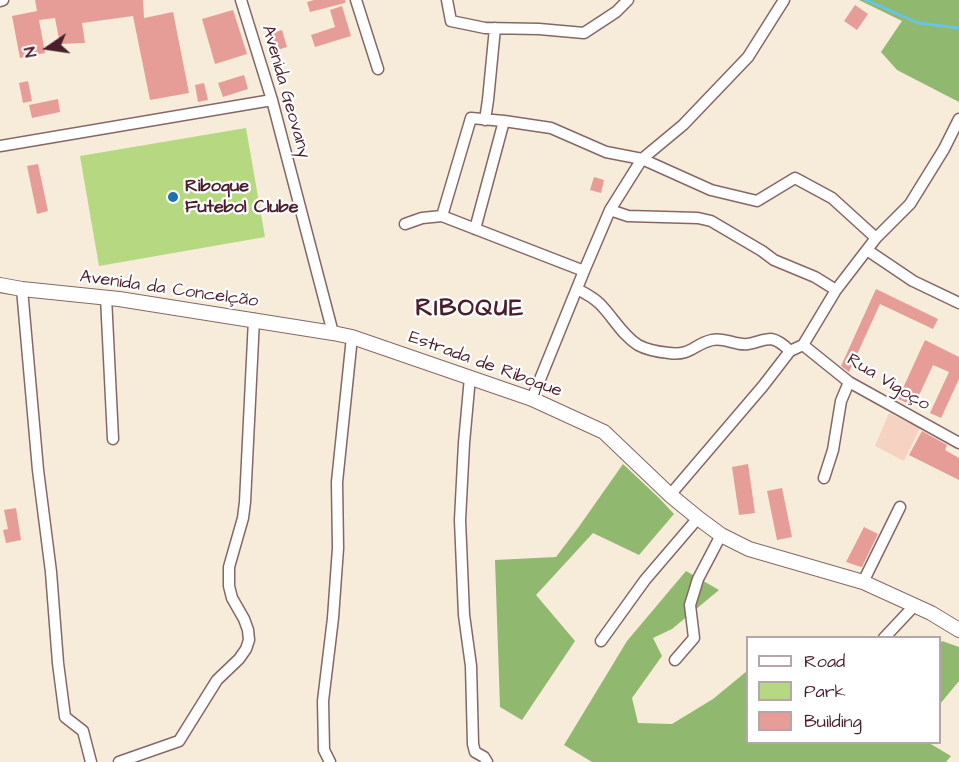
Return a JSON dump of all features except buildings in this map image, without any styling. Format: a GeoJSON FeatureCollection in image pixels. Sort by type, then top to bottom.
{"type":"FeatureCollection","features":[{"type":"Feature","properties":{"kind":"main road","name":"Avenida da Concelção"},"geometry":{"type":"LineString","coordinates":[[0,285],[22,290],[106,297],[333,333]]}},
{"type":"Feature","properties":{"kind":"main road","name":"Estrada de Riboque"},"geometry":{"type":"LineString","coordinates":[[333,333],[352,337],[532,399],[604,432],[670,495],[721,536],[748,549],[863,582],[959,630]]}},
{"type":"Feature","properties":{"kind":"street","name":"Avenida Geovany"},"geometry":{"type":"LineString","coordinates":[[241,0],[272,100],[333,333]]}},
{"type":"Feature","properties":{"kind":"street"},"geometry":{"type":"LineString","coordinates":[[356,0],[378,69]]}},
{"type":"Feature","properties":{"kind":"street"},"geometry":{"type":"LineString","coordinates":[[447,0],[451,21],[485,28],[585,33],[616,12],[627,0]]}},
{"type":"Feature","properties":{"kind":"street"},"geometry":{"type":"LineString","coordinates":[[532,399],[610,210],[642,159],[683,125],[748,57],[784,0]]}},
{"type":"Feature","properties":{"kind":"street"},"geometry":{"type":"LineString","coordinates":[[485,120],[495,28]]}},
{"type":"Feature","properties":{"kind":"street"},"geometry":{"type":"LineString","coordinates":[[0,146],[272,100]]}},
{"type":"Feature","properties":{"kind":"street"},"geometry":{"type":"LineString","coordinates":[[442,216],[471,118],[551,128],[606,152],[642,159],[711,190],[757,201],[795,178],[832,198],[876,238]]}},
{"type":"Feature","properties":{"kind":"street"},"geometry":{"type":"LineString","coordinates":[[670,495],[790,351],[803,345],[836,290],[876,238],[910,204],[944,149],[959,119]]}},
{"type":"Feature","properties":{"kind":"street"},"geometry":{"type":"LineString","coordinates":[[475,229],[504,121]]}},
{"type":"Feature","properties":{"kind":"street"},"geometry":{"type":"LineString","coordinates":[[610,210],[628,216],[698,218],[711,221],[774,260],[814,277],[836,290]]}},
{"type":"Feature","properties":{"kind":"street"},"geometry":{"type":"LineString","coordinates":[[405,224],[422,218],[442,216],[584,271]]}},
{"type":"Feature","properties":{"kind":"street"},"geometry":{"type":"LineString","coordinates":[[867,250],[913,281],[959,303]]}},
{"type":"Feature","properties":{"kind":"street"},"geometry":{"type":"LineString","coordinates":[[577,289],[593,298],[631,339],[649,350],[678,354],[687,353],[704,343],[721,339],[741,344],[770,339],[778,341],[790,351]]}},
{"type":"Feature","properties":{"kind":"street"},"geometry":{"type":"LineString","coordinates":[[22,290],[38,470],[51,572],[65,717],[83,731],[91,762]]}},
{"type":"Feature","properties":{"kind":"street"},"geometry":{"type":"LineString","coordinates":[[106,297],[112,440]]}},
{"type":"Feature","properties":{"kind":"street"},"geometry":{"type":"LineString","coordinates":[[119,762],[179,741],[217,680],[239,659],[249,640],[244,619],[232,598],[228,567],[243,518],[245,502],[254,320]]}},
{"type":"Feature","properties":{"kind":"street"},"geometry":{"type":"LineString","coordinates":[[330,762],[324,750],[323,702],[338,549],[337,482],[352,337]]}},
{"type":"Feature","properties":{"kind":"street","name":"Rua Vigoço"},"geometry":{"type":"LineString","coordinates":[[803,345],[849,382],[959,443]]}},
{"type":"Feature","properties":{"kind":"street"},"geometry":{"type":"LineString","coordinates":[[470,377],[460,520],[462,571],[464,615],[471,666],[473,744],[475,752],[484,757],[487,762]]}},
{"type":"Feature","properties":{"kind":"street"},"geometry":{"type":"LineString","coordinates":[[824,478],[833,450],[841,401],[849,382]]}},
{"type":"Feature","properties":{"kind":"street"},"geometry":{"type":"LineString","coordinates":[[863,582],[900,507]]}},
{"type":"Feature","properties":{"kind":"street"},"geometry":{"type":"LineString","coordinates":[[601,642],[645,580],[698,518]]}},
{"type":"Feature","properties":{"kind":"street"},"geometry":{"type":"LineString","coordinates":[[675,660],[694,638],[690,605],[698,579],[721,536]]}},
{"type":"Feature","properties":{"kind":"street"},"geometry":{"type":"LineString","coordinates":[[886,636],[915,606]]}},
{"type":"Feature","properties":{"kind":"street"},"geometry":{"type":"LineString","coordinates":[[154,762],[157,748]]}},
{"type":"Feature","properties":{"kind":"shaded area"},"geometry":{"type":"Polygon","coordinates":[[[889,413],[920,428],[904,461],[875,446],[889,413]]]}},
{"type":"Feature","properties":{"kind":"green space"},"geometry":{"type":"Polygon","coordinates":[[[859,0],[959,0],[959,102],[897,70],[881,52],[902,21],[859,0]]]}},
{"type":"Feature","properties":{"kind":"green space","name":"Riboque Futebol Clube"},"geometry":{"type":"Polygon","coordinates":[[[246,128],[265,237],[99,266],[80,156],[246,128]]]}},
{"type":"Feature","properties":{"kind":"green space"},"geometry":{"type":"Polygon","coordinates":[[[623,464],[674,514],[639,555],[593,533],[536,595],[575,641],[522,720],[500,707],[495,560],[556,557],[623,464]]]}},
{"type":"Feature","properties":{"kind":"green space"},"geometry":{"type":"Polygon","coordinates":[[[686,571],[719,590],[672,629],[653,638],[662,656],[632,698],[638,723],[672,724],[713,699],[746,672],[746,744],[931,744],[951,756],[946,762],[592,762],[564,745],[627,641],[686,571]]]}},
{"type":"Feature","properties":{"kind":"green space"},"geometry":{"type":"Polygon","coordinates":[[[941,642],[959,647],[959,681],[941,703],[941,642]]]}},
{"type":"Feature","properties":{"kind":"waterway"},"geometry":{"type":"LineString","coordinates":[[866,0],[918,23],[959,28]]}},
{"type":"Feature","properties":{"kind":"place","name":"Riboque Futebol Clube"},"geometry":{"type":"Point","coordinates":[173,197]}},
{"type":"Feature","properties":{"kind":"district","name":"RIBOQUE"},"geometry":{"type":"Point","coordinates":[470,310]}}]}
